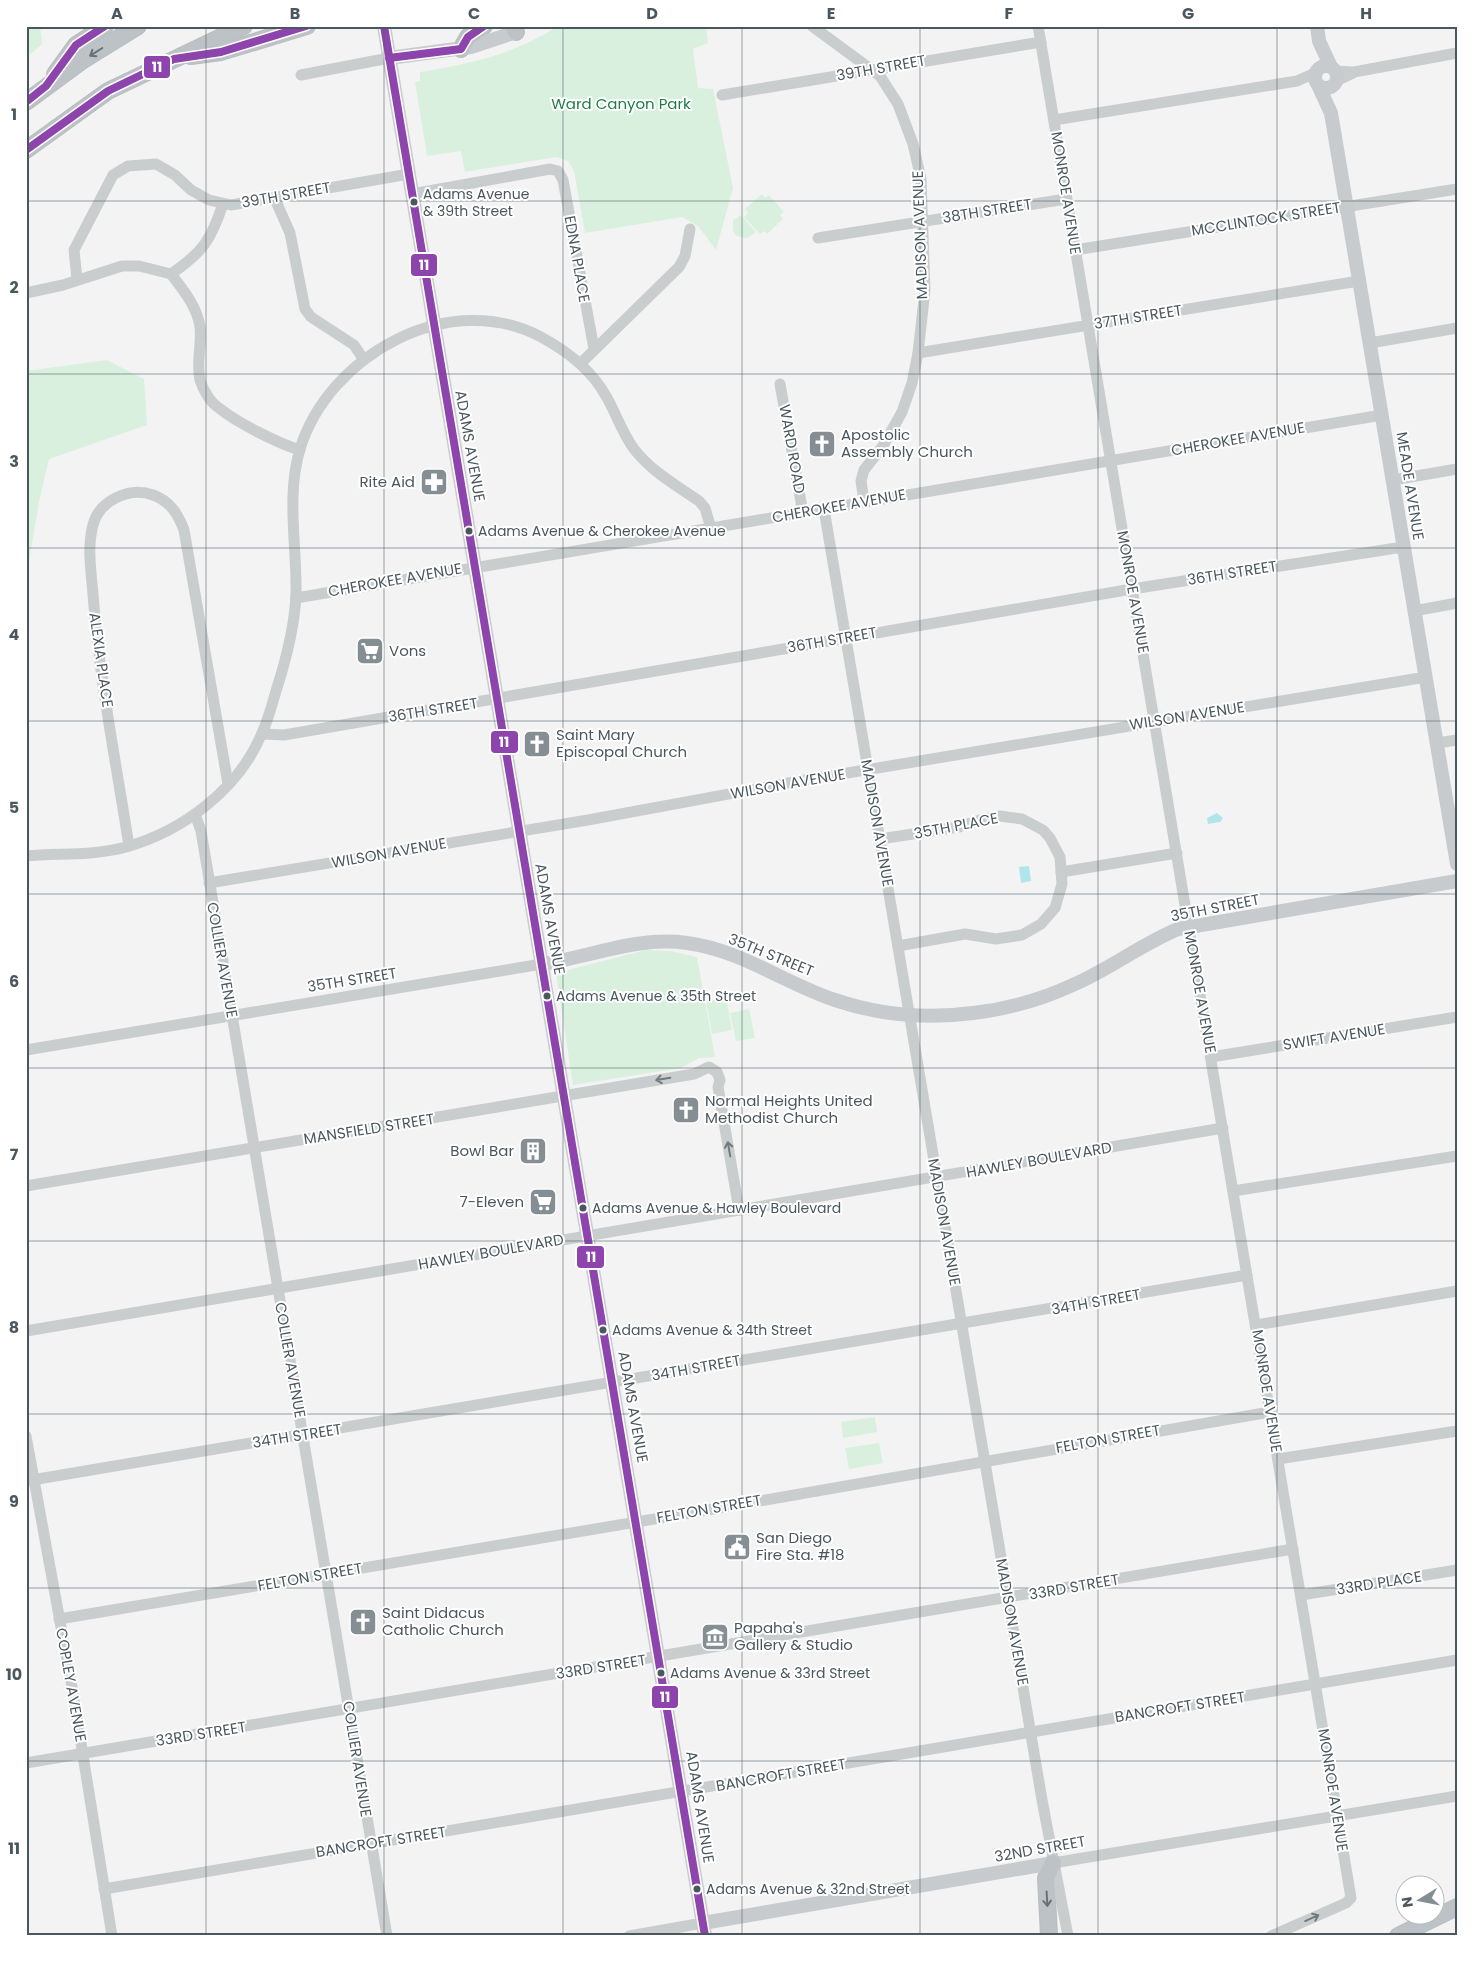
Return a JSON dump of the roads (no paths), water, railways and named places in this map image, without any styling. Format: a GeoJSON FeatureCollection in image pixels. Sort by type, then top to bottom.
{"type":"FeatureCollection","features":[{"type":"Feature","properties":{"kind":"highway"},"geometry":{"type":"LineString","coordinates":[[46,86],[76,45],[105,26]]}},
{"type":"Feature","properties":{"kind":"highway"},"geometry":{"type":"LineString","coordinates":[[26,102],[83,60],[138,26]]}},
{"type":"Feature","properties":{"kind":"highway"},"geometry":{"type":"LineString","coordinates":[[26,150],[108,91],[244,26]]}},
{"type":"Feature","properties":{"kind":"highway"},"geometry":{"type":"LineString","coordinates":[[174,59],[221,52],[307,26]]}},
{"type":"Feature","properties":{"kind":"highway"},"geometry":{"type":"LineString","coordinates":[[461,49],[468,37],[484,26]]}},
{"type":"Feature","properties":{"kind":"highway"},"geometry":{"type":"LineString","coordinates":[[1049,1936],[1046,1878],[1053,1863]]}},
{"type":"Feature","properties":{"kind":"highway"},"geometry":{"type":"LineString","coordinates":[[1398,1936],[1457,1906]]}},
{"type":"Feature","properties":{"kind":"main road","name":"MEADE AVENUE"},"geometry":{"type":"LineString","coordinates":[[1317,26],[1457,864]]}},
{"type":"Feature","properties":{"kind":"main road"},"geometry":{"type":"LineString","coordinates":[[389,58],[461,49],[518,28]]}},
{"type":"Feature","properties":{"kind":"main road","name":"ADAMS AVENUE"},"geometry":{"type":"LineString","coordinates":[[384,29],[704,1930]]}},
{"type":"Feature","properties":{"kind":"main road","name":"35TH STREET"},"geometry":{"type":"LineString","coordinates":[[542,964],[610,948],[659,942],[687,943],[736,955],[834,1000],[866,1008],[909,1015],[972,1014],[1041,998],[1081,981],[1145,944],[1178,929],[1457,881]]}},
{"type":"Feature","properties":{"kind":"main road","name":"32ND STREET"},"geometry":{"type":"LineString","coordinates":[[704,1930],[1053,1863]]}},
{"type":"Feature","properties":{"kind":"street","name":"MADISON AVENUE"},"geometry":{"type":"LineString","coordinates":[[812,26],[880,76],[898,104],[913,144],[921,179],[925,290],[918,353],[912,383],[902,412],[883,446],[864,470],[861,481],[864,501]]}},
{"type":"Feature","properties":{"kind":"street","name":"MONROE AVENUE"},"geometry":{"type":"LineString","coordinates":[[1038,26],[1351,1898],[1272,1936]]}},
{"type":"Feature","properties":{"kind":"street","name":"39TH STREET"},"geometry":{"type":"LineString","coordinates":[[722,95],[1041,42]]}},
{"type":"Feature","properties":{"kind":"street"},"geometry":{"type":"LineString","coordinates":[[1054,120],[1325,77],[1457,53]]}},
{"type":"Feature","properties":{"kind":"street"},"geometry":{"type":"LineString","coordinates":[[301,75],[389,58]]}},
{"type":"Feature","properties":{"kind":"street"},"geometry":{"type":"LineString","coordinates":[[77,279],[74,250],[113,176],[128,166],[156,164],[175,175],[192,190],[209,200],[223,204]]}},
{"type":"Feature","properties":{"kind":"street","name":"EDNA PLACE"},"geometry":{"type":"LineString","coordinates":[[412,194],[550,169],[558,171],[564,180],[594,349]]}},
{"type":"Feature","properties":{"kind":"street","name":"39TH STREET"},"geometry":{"type":"LineString","coordinates":[[171,274],[193,259],[202,250],[215,226],[223,204],[231,205],[408,174]]}},
{"type":"Feature","properties":{"kind":"street","name":"MCCLINTOCK STREET"},"geometry":{"type":"LineString","coordinates":[[1075,250],[1457,189]]}},
{"type":"Feature","properties":{"kind":"street"},"geometry":{"type":"LineString","coordinates":[[274,197],[290,233],[305,308],[311,317],[354,345],[364,360]]}},
{"type":"Feature","properties":{"kind":"street","name":"38TH STREET"},"geometry":{"type":"LineString","coordinates":[[818,238],[1066,199]]}},
{"type":"Feature","properties":{"kind":"street"},"geometry":{"type":"LineString","coordinates":[[581,363],[679,266],[685,256],[690,228]]}},
{"type":"Feature","properties":{"kind":"street"},"geometry":{"type":"LineString","coordinates":[[26,293],[122,266],[139,266],[171,274],[196,310],[200,328],[198,364],[200,382],[208,397],[227,413],[285,445],[300,450]]}},
{"type":"Feature","properties":{"kind":"street","name":"37TH STREET"},"geometry":{"type":"LineString","coordinates":[[918,353],[1359,281]]}},
{"type":"Feature","properties":{"kind":"street"},"geometry":{"type":"LineString","coordinates":[[26,856],[84,854],[129,846],[195,814],[228,784],[249,758],[262,734],[285,663],[296,598],[296,558],[292,522],[294,488],[300,450],[316,414],[332,390],[364,360],[403,337],[434,324],[473,320],[512,324],[541,337],[581,363],[606,396],[635,450],[659,474],[699,501],[705,508],[711,528]]}},
{"type":"Feature","properties":{"kind":"street"},"geometry":{"type":"LineString","coordinates":[[1370,344],[1457,328]]}},
{"type":"Feature","properties":{"kind":"street","name":"WARD ROAD"},"geometry":{"type":"LineString","coordinates":[[780,384],[803,513]]}},
{"type":"Feature","properties":{"kind":"street","name":"CHEROKEE AVENUE"},"geometry":{"type":"LineString","coordinates":[[296,598],[474,566],[803,513],[864,501],[1382,415]]}},
{"type":"Feature","properties":{"kind":"street"},"geometry":{"type":"LineString","coordinates":[[1393,480],[1457,468]]}},
{"type":"Feature","properties":{"kind":"street","name":"ALEXIA PLACE"},"geometry":{"type":"LineString","coordinates":[[129,846],[95,622],[89,549],[93,525],[100,509],[106,503],[120,496],[148,493],[164,498],[179,516],[184,530],[228,784]]}},
{"type":"Feature","properties":{"kind":"street","name":"MADISON AVENUE"},"geometry":{"type":"LineString","coordinates":[[824,509],[984,1460],[1053,1863],[1068,1936]]}},
{"type":"Feature","properties":{"kind":"street","name":"36TH STREET"},"geometry":{"type":"LineString","coordinates":[[262,734],[284,735],[496,700],[846,637],[1132,589],[1403,547]]}},
{"type":"Feature","properties":{"kind":"street"},"geometry":{"type":"LineString","coordinates":[[1414,611],[1457,603]]}},
{"type":"Feature","properties":{"kind":"street","name":"WILSON AVENUE"},"geometry":{"type":"LineString","coordinates":[[209,883],[1155,721],[1426,677]]}},
{"type":"Feature","properties":{"kind":"street"},"geometry":{"type":"LineString","coordinates":[[1437,743],[1457,740]]}},
{"type":"Feature","properties":{"kind":"street","name":"COLLIER AVENUE"},"geometry":{"type":"LineString","coordinates":[[195,814],[201,831],[387,1936]]}},
{"type":"Feature","properties":{"kind":"street","name":"35TH PLACE"},"geometry":{"type":"LineString","coordinates":[[880,839],[959,827],[1000,816],[1022,819],[1043,830],[1060,856],[1062,884],[1055,908],[1041,924],[1022,935],[996,939],[965,934],[898,946]]}},
{"type":"Feature","properties":{"kind":"street"},"geometry":{"type":"LineString","coordinates":[[1062,872],[1177,854]]}},
{"type":"Feature","properties":{"kind":"street","name":"35TH STREET"},"geometry":{"type":"LineString","coordinates":[[26,1050],[542,964]]}},
{"type":"Feature","properties":{"kind":"street","name":"SWIFT AVENUE"},"geometry":{"type":"LineString","coordinates":[[1211,1057],[1457,1017]]}},
{"type":"Feature","properties":{"kind":"street","name":"MANSFIELD STREET"},"geometry":{"type":"LineString","coordinates":[[26,1186],[694,1074],[709,1067],[718,1072],[720,1080],[718,1087],[740,1210]]}},
{"type":"Feature","properties":{"kind":"street","name":"HAWLEY BOULEVARD"},"geometry":{"type":"LineString","coordinates":[[26,1331],[1223,1128]]}},
{"type":"Feature","properties":{"kind":"street"},"geometry":{"type":"LineString","coordinates":[[1233,1191],[1457,1156]]}},
{"type":"Feature","properties":{"kind":"street","name":"34TH STREET"},"geometry":{"type":"LineString","coordinates":[[30,1480],[962,1325],[1248,1275]]}},
{"type":"Feature","properties":{"kind":"street"},"geometry":{"type":"LineString","coordinates":[[1256,1325],[1457,1291]]}},
{"type":"Feature","properties":{"kind":"street","name":"FELTON STREET"},"geometry":{"type":"LineString","coordinates":[[60,1619],[1270,1412]]}},
{"type":"Feature","properties":{"kind":"street"},"geometry":{"type":"LineString","coordinates":[[1278,1459],[1457,1431]]}},
{"type":"Feature","properties":{"kind":"street","name":"COPLEY AVENUE"},"geometry":{"type":"LineString","coordinates":[[26,1436],[30,1480],[60,1619],[112,1936]]}},
{"type":"Feature","properties":{"kind":"street","name":"33RD STREET"},"geometry":{"type":"LineString","coordinates":[[26,1764],[1293,1549]]}},
{"type":"Feature","properties":{"kind":"street","name":"33RD PLACE"},"geometry":{"type":"LineString","coordinates":[[1301,1595],[1457,1570]]}},
{"type":"Feature","properties":{"kind":"street","name":"BANCROFT STREET"},"geometry":{"type":"LineString","coordinates":[[104,1889],[1457,1660]]}},
{"type":"Feature","properties":{"kind":"street","name":"32ND STREET"},"geometry":{"type":"LineString","coordinates":[[1053,1863],[1457,1796]]}},
{"type":"Feature","properties":{"kind":"street","name":"32ND STREET"},"geometry":{"type":"LineString","coordinates":[[629,1936],[704,1930]]}},
{"type":"Feature","properties":{"kind":"water"},"geometry":{"type":"Polygon","coordinates":[[[1217,813],[1223,818],[1220,822],[1208,824],[1207,818],[1217,813]]]}},
{"type":"Feature","properties":{"kind":"water"},"geometry":{"type":"Polygon","coordinates":[[[1029,866],[1031,881],[1021,883],[1019,867],[1029,866]]]}},
{"type":"Feature","properties":{"kind":"place","name":"Adams Avenue & 39th Street"},"geometry":{"type":"Point","coordinates":[414,202]}},
{"type":"Feature","properties":{"kind":"place","name":"Apostolic Assembly Church"},"geometry":{"type":"Point","coordinates":[822,444]}},
{"type":"Feature","properties":{"kind":"place","name":"Rite Aid"},"geometry":{"type":"Point","coordinates":[434,482]}},
{"type":"Feature","properties":{"kind":"place","name":"Adams Avenue & Cherokee Avenue"},"geometry":{"type":"Point","coordinates":[469,531]}},
{"type":"Feature","properties":{"kind":"place","name":"Vons"},"geometry":{"type":"Point","coordinates":[370,651]}},
{"type":"Feature","properties":{"kind":"place","name":"Saint Mary Episcopal Church"},"geometry":{"type":"Point","coordinates":[537,744]}},
{"type":"Feature","properties":{"kind":"place","name":"Adams Avenue & 35th Street"},"geometry":{"type":"Point","coordinates":[547,996]}},
{"type":"Feature","properties":{"kind":"place","name":"Normal Heights United Methodist Church"},"geometry":{"type":"Point","coordinates":[686,1110]}},
{"type":"Feature","properties":{"kind":"place","name":"Bowl Bar"},"geometry":{"type":"Point","coordinates":[533,1151]}},
{"type":"Feature","properties":{"kind":"place","name":"7-Eleven"},"geometry":{"type":"Point","coordinates":[543,1202]}},
{"type":"Feature","properties":{"kind":"place","name":"Adams Avenue & Hawley Boulevard"},"geometry":{"type":"Point","coordinates":[583,1208]}},
{"type":"Feature","properties":{"kind":"place","name":"Adams Avenue & 34th Street"},"geometry":{"type":"Point","coordinates":[603,1330]}},
{"type":"Feature","properties":{"kind":"place","name":"San Diego Fire Sta. #18"},"geometry":{"type":"Point","coordinates":[737,1547]}},
{"type":"Feature","properties":{"kind":"place","name":"Saint Didacus Catholic Church"},"geometry":{"type":"Point","coordinates":[363,1622]}},
{"type":"Feature","properties":{"kind":"place","name":"Papaha's Gallery & Studio"},"geometry":{"type":"Point","coordinates":[715,1637]}},
{"type":"Feature","properties":{"kind":"place","name":"Adams Avenue & 33rd Street"},"geometry":{"type":"Point","coordinates":[661,1673]}},
{"type":"Feature","properties":{"kind":"place","name":"Adams Avenue & 32nd Street"},"geometry":{"type":"Point","coordinates":[697,1889]}},
{"type":"Feature","properties":{"kind":"park label","name":"Ward Canyon Park"},"geometry":{"type":"Point","coordinates":[621,104]}}]}
